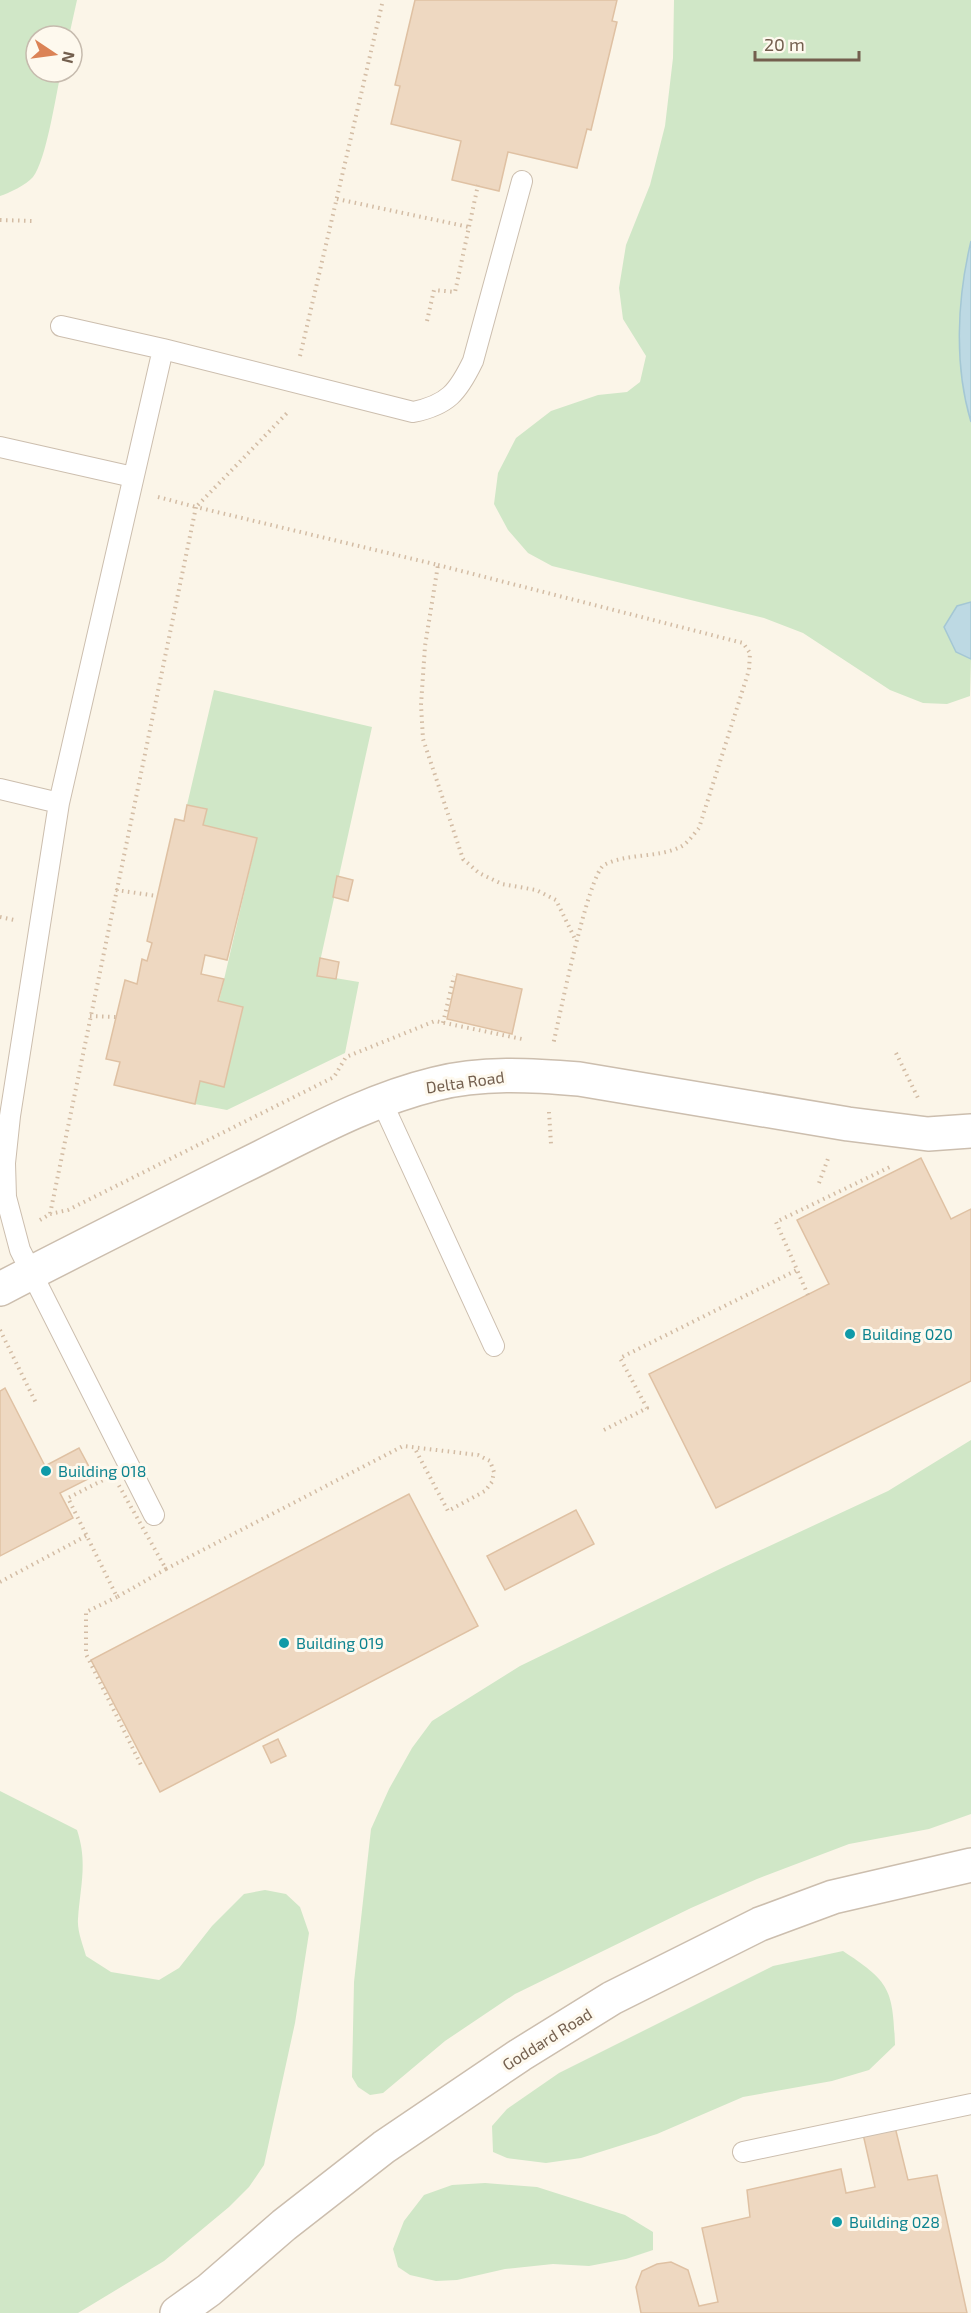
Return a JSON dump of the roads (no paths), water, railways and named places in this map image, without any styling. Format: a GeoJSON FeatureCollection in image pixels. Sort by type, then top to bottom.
{"type":"FeatureCollection","features":[{"type":"Feature","properties":{"kind":"street","name":"Delta Road"},"geometry":{"type":"LineString","coordinates":[[0,1289],[308,1134],[381,1100],[436,1083],[487,1076],[579,1079],[848,1124],[928,1134],[971,1131]]}},
{"type":"Feature","properties":{"kind":"street","name":"Goddard Road"},"geometry":{"type":"LineString","coordinates":[[177,2313],[211,2302],[285,2225],[384,2147],[520,2055],[612,1998],[760,1924],[834,1897],[971,1865]]}},
{"type":"Feature","properties":{"kind":"lane"},"geometry":{"type":"LineString","coordinates":[[61,326],[163,349],[413,412],[433,408],[452,395],[462,384],[474,361],[522,181]]}},
{"type":"Feature","properties":{"kind":"lane"},"geometry":{"type":"LineString","coordinates":[[154,1515],[20,1251],[6,1197],[5,1163],[10,1116],[59,802],[163,349]]}},
{"type":"Feature","properties":{"kind":"lane"},"geometry":{"type":"LineString","coordinates":[[0,447],[132,484]]}},
{"type":"Feature","properties":{"kind":"lane"},"geometry":{"type":"LineString","coordinates":[[0,789],[59,802]]}},
{"type":"Feature","properties":{"kind":"lane"},"geometry":{"type":"LineString","coordinates":[[381,1100],[494,1346]]}},
{"type":"Feature","properties":{"kind":"lane"},"geometry":{"type":"LineString","coordinates":[[743,2152],[971,2104]]}},
{"type":"Feature","properties":{"kind":"water"},"geometry":{"type":"Polygon","coordinates":[[[971,241],[971,422],[962,378],[959,332],[966,263],[971,241]]]}},
{"type":"Feature","properties":{"kind":"water"},"geometry":{"type":"Polygon","coordinates":[[[971,602],[971,659],[956,652],[944,627],[957,606],[971,602]]]}},
{"type":"Feature","properties":{"kind":"place","name":"Building 020"},"geometry":{"type":"Point","coordinates":[850,1334]}},
{"type":"Feature","properties":{"kind":"place","name":"Building 018"},"geometry":{"type":"Point","coordinates":[46,1471]}},
{"type":"Feature","properties":{"kind":"place","name":"Building 019"},"geometry":{"type":"Point","coordinates":[284,1643]}},
{"type":"Feature","properties":{"kind":"place","name":"Building 028"},"geometry":{"type":"Point","coordinates":[837,2222]}}]}
